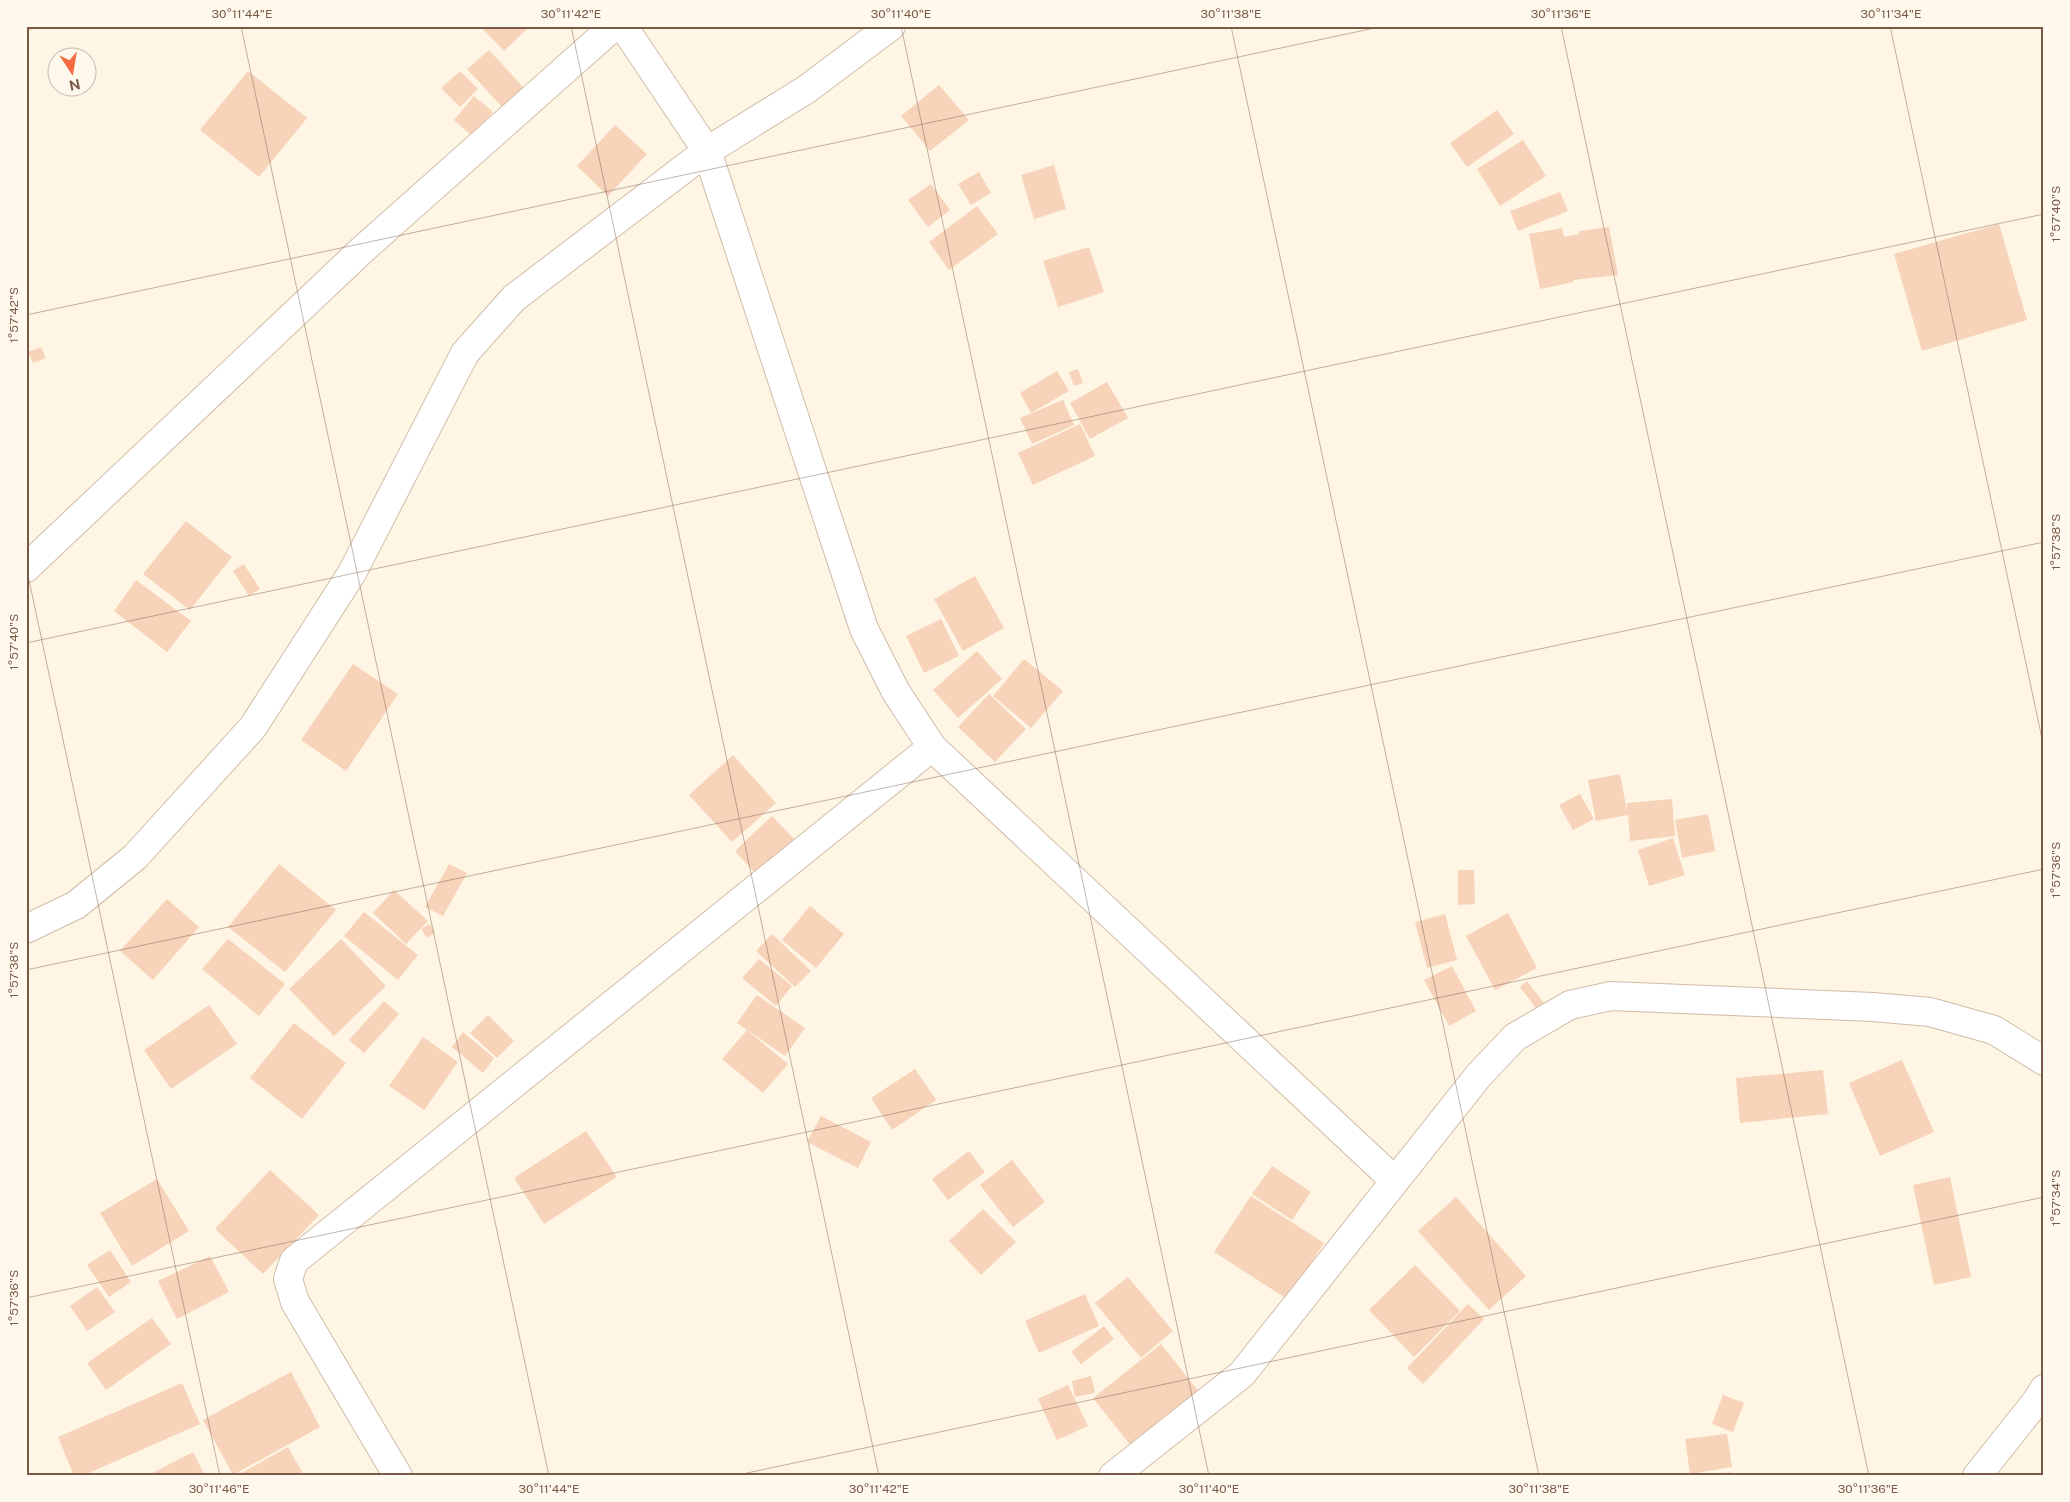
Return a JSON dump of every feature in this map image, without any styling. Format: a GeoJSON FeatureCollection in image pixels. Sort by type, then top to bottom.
{"type":"FeatureCollection","features":[{"type":"Feature","properties":{"kind":"street"},"geometry":{"type":"LineString","coordinates":[[26,568],[362,250],[614,26]]}},
{"type":"Feature","properties":{"kind":"street"},"geometry":{"type":"LineString","coordinates":[[623,26],[707,150],[864,629],[896,692],[932,747],[1395,1181]]}},
{"type":"Feature","properties":{"kind":"street"},"geometry":{"type":"LineString","coordinates":[[26,929],[76,905],[134,857],[253,727],[352,574],[466,353],[514,298],[707,150],[807,89],[891,26]]}},
{"type":"Feature","properties":{"kind":"street"},"geometry":{"type":"LineString","coordinates":[[398,1476],[295,1302],[288,1279],[294,1261],[932,747]]}},
{"type":"Feature","properties":{"kind":"street"},"geometry":{"type":"LineString","coordinates":[[1113,1476],[1242,1374],[1479,1075],[1515,1037],[1570,1005],[1611,996],[1873,1007],[1930,1012],[1994,1030],[2044,1061]]}},
{"type":"Feature","properties":{"kind":"street"},"geometry":{"type":"LineString","coordinates":[[1977,1476],[2035,1404],[2044,1389]]}},
{"type":"Feature","properties":{"kind":"building"},"geometry":{"type":"Polygon","coordinates":[[[26,26],[33,28],[26,34],[26,26]]]}},
{"type":"Feature","properties":{"kind":"building"},"geometry":{"type":"Polygon","coordinates":[[[480,26],[530,26],[504,51],[480,26]]]}},
{"type":"Feature","properties":{"kind":"building"},"geometry":{"type":"Polygon","coordinates":[[[489,50],[524,88],[502,107],[467,69],[489,50]]]}},
{"type":"Feature","properties":{"kind":"building"},"geometry":{"type":"Polygon","coordinates":[[[248,71],[307,118],[259,177],[200,130],[248,71]]]}},
{"type":"Feature","properties":{"kind":"building"},"geometry":{"type":"Polygon","coordinates":[[[460,71],[478,89],[460,107],[441,88],[460,71]]]}},
{"type":"Feature","properties":{"kind":"building"},"geometry":{"type":"Polygon","coordinates":[[[939,85],[969,120],[930,151],[901,116],[939,85]]]}},
{"type":"Feature","properties":{"kind":"building"},"geometry":{"type":"Polygon","coordinates":[[[474,96],[493,112],[472,136],[454,120],[474,96]]]}},
{"type":"Feature","properties":{"kind":"building"},"geometry":{"type":"Polygon","coordinates":[[[1497,110],[1514,134],[1467,167],[1450,143],[1497,110]]]}},
{"type":"Feature","properties":{"kind":"building"},"geometry":{"type":"Polygon","coordinates":[[[615,125],[647,154],[608,196],[577,166],[615,125]]]}},
{"type":"Feature","properties":{"kind":"building"},"geometry":{"type":"Polygon","coordinates":[[[1523,140],[1546,176],[1500,206],[1477,169],[1523,140]]]}},
{"type":"Feature","properties":{"kind":"building"},"geometry":{"type":"Polygon","coordinates":[[[1054,165],[1066,209],[1034,219],[1021,175],[1054,165]]]}},
{"type":"Feature","properties":{"kind":"building"},"geometry":{"type":"Polygon","coordinates":[[[979,172],[991,193],[971,205],[958,184],[979,172]]]}},
{"type":"Feature","properties":{"kind":"building"},"geometry":{"type":"Polygon","coordinates":[[[931,184],[950,210],[928,227],[908,200],[931,184]]]}},
{"type":"Feature","properties":{"kind":"building"},"geometry":{"type":"Polygon","coordinates":[[[1560,192],[1568,211],[1518,231],[1510,211],[1560,192]]]}},
{"type":"Feature","properties":{"kind":"building"},"geometry":{"type":"Polygon","coordinates":[[[977,206],[998,234],[949,270],[929,242],[977,206]]]}},
{"type":"Feature","properties":{"kind":"building"},"geometry":{"type":"Polygon","coordinates":[[[1999,224],[2027,320],[1922,351],[1894,254],[1999,224]]]}},
{"type":"Feature","properties":{"kind":"building"},"geometry":{"type":"Polygon","coordinates":[[[1609,227],[1618,275],[1573,280],[1573,282],[1540,289],[1529,234],[1562,228],[1564,237],[1579,234],[1579,231],[1609,227]]]}},
{"type":"Feature","properties":{"kind":"building"},"geometry":{"type":"Polygon","coordinates":[[[1089,247],[1104,292],[1058,307],[1043,261],[1089,247]]]}},
{"type":"Feature","properties":{"kind":"building"},"geometry":{"type":"Polygon","coordinates":[[[41,347],[46,358],[33,363],[28,352],[41,347]]]}},
{"type":"Feature","properties":{"kind":"building"},"geometry":{"type":"Polygon","coordinates":[[[1078,369],[1083,383],[1074,386],[1069,372],[1078,369]]]}},
{"type":"Feature","properties":{"kind":"building"},"geometry":{"type":"Polygon","coordinates":[[[1057,371],[1069,391],[1031,413],[1020,393],[1057,371]]]}},
{"type":"Feature","properties":{"kind":"building"},"geometry":{"type":"Polygon","coordinates":[[[1107,382],[1128,418],[1090,439],[1070,403],[1107,382]]]}},
{"type":"Feature","properties":{"kind":"building"},"geometry":{"type":"Polygon","coordinates":[[[1063,400],[1074,425],[1032,444],[1020,418],[1063,400]]]}},
{"type":"Feature","properties":{"kind":"building"},"geometry":{"type":"Polygon","coordinates":[[[1080,424],[1095,456],[1033,485],[1018,453],[1080,424]]]}},
{"type":"Feature","properties":{"kind":"building"},"geometry":{"type":"Polygon","coordinates":[[[186,521],[232,557],[190,610],[143,574],[186,521]]]}},
{"type":"Feature","properties":{"kind":"building"},"geometry":{"type":"Polygon","coordinates":[[[244,564],[260,589],[249,596],[233,571],[244,564]]]}},
{"type":"Feature","properties":{"kind":"building"},"geometry":{"type":"Polygon","coordinates":[[[975,576],[1004,628],[963,651],[934,599],[975,576]]]}},
{"type":"Feature","properties":{"kind":"building"},"geometry":{"type":"Polygon","coordinates":[[[136,580],[191,621],[167,652],[114,611],[136,580]]]}},
{"type":"Feature","properties":{"kind":"building"},"geometry":{"type":"Polygon","coordinates":[[[941,619],[959,656],[924,673],[906,636],[941,619]]]}},
{"type":"Feature","properties":{"kind":"building"},"geometry":{"type":"Polygon","coordinates":[[[977,651],[1002,679],[958,718],[933,690],[977,651]]]}},
{"type":"Feature","properties":{"kind":"building"},"geometry":{"type":"Polygon","coordinates":[[[1024,659],[1063,691],[1031,728],[993,696],[1024,659]]]}},
{"type":"Feature","properties":{"kind":"building"},"geometry":{"type":"Polygon","coordinates":[[[353,664],[398,694],[346,771],[301,740],[353,664]]]}},
{"type":"Feature","properties":{"kind":"building"},"geometry":{"type":"Polygon","coordinates":[[[989,694],[1026,729],[995,762],[958,727],[989,694]]]}},
{"type":"Feature","properties":{"kind":"building"},"geometry":{"type":"Polygon","coordinates":[[[733,755],[776,803],[732,842],[689,795],[733,755]]]}},
{"type":"Feature","properties":{"kind":"building"},"geometry":{"type":"Polygon","coordinates":[[[1620,774],[1627,811],[1627,803],[1672,799],[1675,836],[1630,841],[1628,815],[1596,821],[1588,780],[1620,774]]]}},
{"type":"Feature","properties":{"kind":"building"},"geometry":{"type":"Polygon","coordinates":[[[1580,794],[1594,819],[1573,830],[1559,805],[1580,794]]]}},
{"type":"Feature","properties":{"kind":"building"},"geometry":{"type":"Polygon","coordinates":[[[1708,814],[1715,851],[1682,858],[1675,820],[1708,814]]]}},
{"type":"Feature","properties":{"kind":"building"},"geometry":{"type":"Polygon","coordinates":[[[772,816],[794,839],[756,874],[735,851],[772,816]]]}},
{"type":"Feature","properties":{"kind":"building"},"geometry":{"type":"Polygon","coordinates":[[[1673,838],[1685,875],[1649,886],[1638,850],[1673,838]]]}},
{"type":"Feature","properties":{"kind":"building"},"geometry":{"type":"Polygon","coordinates":[[[279,864],[336,910],[285,972],[228,927],[279,864]]]}},
{"type":"Feature","properties":{"kind":"building"},"geometry":{"type":"Polygon","coordinates":[[[449,864],[467,873],[443,916],[425,907],[449,864]]]}},
{"type":"Feature","properties":{"kind":"building"},"geometry":{"type":"Polygon","coordinates":[[[1458,870],[1474,870],[1475,904],[1458,905],[1458,870]]]}},
{"type":"Feature","properties":{"kind":"building"},"geometry":{"type":"Polygon","coordinates":[[[394,890],[428,921],[406,944],[373,913],[394,890]]]}},
{"type":"Feature","properties":{"kind":"building"},"geometry":{"type":"Polygon","coordinates":[[[167,899],[199,927],[153,980],[120,951],[167,899]]]}},
{"type":"Feature","properties":{"kind":"building"},"geometry":{"type":"Polygon","coordinates":[[[810,906],[844,934],[816,968],[782,940],[810,906]]]}},
{"type":"Feature","properties":{"kind":"building"},"geometry":{"type":"Polygon","coordinates":[[[364,912],[418,955],[398,980],[344,936],[364,912]]]}},
{"type":"Feature","properties":{"kind":"building"},"geometry":{"type":"Polygon","coordinates":[[[1508,913],[1537,968],[1495,990],[1466,936],[1508,913]]]}},
{"type":"Feature","properties":{"kind":"building"},"geometry":{"type":"Polygon","coordinates":[[[1445,914],[1457,960],[1427,968],[1415,922],[1445,914]]]}},
{"type":"Feature","properties":{"kind":"building"},"geometry":{"type":"Polygon","coordinates":[[[430,924],[435,933],[427,938],[421,929],[430,924]]]}},
{"type":"Feature","properties":{"kind":"building"},"geometry":{"type":"Polygon","coordinates":[[[772,934],[811,971],[795,987],[756,951],[772,934]]]}},
{"type":"Feature","properties":{"kind":"building"},"geometry":{"type":"Polygon","coordinates":[[[228,939],[285,984],[259,1016],[202,969],[228,939]]]}},
{"type":"Feature","properties":{"kind":"building"},"geometry":{"type":"Polygon","coordinates":[[[341,939],[386,986],[334,1036],[289,989],[341,939]]]}},
{"type":"Feature","properties":{"kind":"building"},"geometry":{"type":"Polygon","coordinates":[[[759,959],[792,986],[776,1006],[742,978],[759,959]]]}},
{"type":"Feature","properties":{"kind":"building"},"geometry":{"type":"Polygon","coordinates":[[[1452,966],[1476,1011],[1449,1026],[1424,980],[1452,966]]]}},
{"type":"Feature","properties":{"kind":"building"},"geometry":{"type":"Polygon","coordinates":[[[1527,981],[1544,1003],[1536,1008],[1520,987],[1527,981]]]}},
{"type":"Feature","properties":{"kind":"building"},"geometry":{"type":"Polygon","coordinates":[[[757,995],[805,1028],[785,1056],[737,1023],[757,995]]]}},
{"type":"Feature","properties":{"kind":"building"},"geometry":{"type":"Polygon","coordinates":[[[384,1001],[399,1014],[364,1053],[349,1040],[384,1001]]]}},
{"type":"Feature","properties":{"kind":"building"},"geometry":{"type":"Polygon","coordinates":[[[209,1005],[237,1044],[171,1089],[144,1050],[209,1005]]]}},
{"type":"Feature","properties":{"kind":"building"},"geometry":{"type":"Polygon","coordinates":[[[488,1015],[514,1041],[497,1058],[470,1033],[488,1015]]]}},
{"type":"Feature","properties":{"kind":"building"},"geometry":{"type":"Polygon","coordinates":[[[294,1023],[346,1063],[302,1119],[250,1078],[294,1023]]]}},
{"type":"Feature","properties":{"kind":"building"},"geometry":{"type":"Polygon","coordinates":[[[747,1030],[788,1064],[763,1093],[722,1059],[747,1030]]]}},
{"type":"Feature","properties":{"kind":"building"},"geometry":{"type":"Polygon","coordinates":[[[463,1032],[494,1058],[483,1073],[452,1047],[463,1032]]]}},
{"type":"Feature","properties":{"kind":"building"},"geometry":{"type":"Polygon","coordinates":[[[423,1037],[458,1062],[424,1110],[389,1086],[423,1037]]]}},
{"type":"Feature","properties":{"kind":"building"},"geometry":{"type":"Polygon","coordinates":[[[1902,1060],[1934,1132],[1880,1156],[1849,1083],[1902,1060]]]}},
{"type":"Feature","properties":{"kind":"building"},"geometry":{"type":"Polygon","coordinates":[[[915,1069],[936,1100],[892,1130],[871,1098],[915,1069]]]}},
{"type":"Feature","properties":{"kind":"building"},"geometry":{"type":"Polygon","coordinates":[[[1823,1070],[1828,1114],[1740,1123],[1736,1078],[1823,1070]]]}},
{"type":"Feature","properties":{"kind":"building"},"geometry":{"type":"Polygon","coordinates":[[[821,1116],[871,1142],[858,1168],[807,1142],[821,1116]]]}},
{"type":"Feature","properties":{"kind":"building"},"geometry":{"type":"Polygon","coordinates":[[[586,1131],[617,1177],[544,1224],[514,1178],[586,1131]]]}},
{"type":"Feature","properties":{"kind":"building"},"geometry":{"type":"Polygon","coordinates":[[[969,1151],[985,1172],[948,1200],[932,1179],[969,1151]]]}},
{"type":"Feature","properties":{"kind":"building"},"geometry":{"type":"Polygon","coordinates":[[[1012,1160],[1045,1202],[1013,1227],[980,1185],[1012,1160]]]}},
{"type":"Feature","properties":{"kind":"building"},"geometry":{"type":"Polygon","coordinates":[[[1272,1166],[1311,1192],[1292,1220],[1252,1194],[1272,1166]]]}},
{"type":"Feature","properties":{"kind":"building"},"geometry":{"type":"Polygon","coordinates":[[[270,1170],[319,1215],[263,1274],[215,1229],[270,1170]]]}},
{"type":"Feature","properties":{"kind":"building"},"geometry":{"type":"Polygon","coordinates":[[[1950,1177],[1971,1277],[1934,1285],[1913,1185],[1950,1177]]]}},
{"type":"Feature","properties":{"kind":"building"},"geometry":{"type":"Polygon","coordinates":[[[157,1179],[189,1231],[132,1266],[100,1213],[157,1179]]]}},
{"type":"Feature","properties":{"kind":"building"},"geometry":{"type":"Polygon","coordinates":[[[1251,1196],[1324,1243],[1287,1299],[1214,1252],[1251,1196]]]}},
{"type":"Feature","properties":{"kind":"building"},"geometry":{"type":"Polygon","coordinates":[[[1456,1197],[1526,1276],[1489,1310],[1418,1231],[1456,1197]]]}},
{"type":"Feature","properties":{"kind":"building"},"geometry":{"type":"Polygon","coordinates":[[[983,1209],[1016,1242],[981,1275],[949,1241],[983,1209]]]}},
{"type":"Feature","properties":{"kind":"building"},"geometry":{"type":"Polygon","coordinates":[[[110,1250],[131,1282],[109,1297],[87,1265],[110,1250]]]}},
{"type":"Feature","properties":{"kind":"building"},"geometry":{"type":"Polygon","coordinates":[[[210,1256],[229,1292],[177,1319],[158,1281],[210,1256]]]}},
{"type":"Feature","properties":{"kind":"building"},"geometry":{"type":"Polygon","coordinates":[[[1415,1265],[1460,1311],[1414,1357],[1369,1310],[1415,1265]]]}},
{"type":"Feature","properties":{"kind":"building"},"geometry":{"type":"Polygon","coordinates":[[[1128,1277],[1173,1331],[1141,1358],[1095,1303],[1128,1277]]]}},
{"type":"Feature","properties":{"kind":"building"},"geometry":{"type":"Polygon","coordinates":[[[97,1287],[115,1312],[87,1331],[70,1306],[97,1287]]]}},
{"type":"Feature","properties":{"kind":"building"},"geometry":{"type":"Polygon","coordinates":[[[1085,1294],[1099,1326],[1039,1353],[1025,1321],[1085,1294]]]}},
{"type":"Feature","properties":{"kind":"building"},"geometry":{"type":"Polygon","coordinates":[[[1468,1304],[1484,1319],[1423,1384],[1407,1368],[1468,1304]]]}},
{"type":"Feature","properties":{"kind":"building"},"geometry":{"type":"Polygon","coordinates":[[[152,1318],[171,1344],[106,1390],[87,1363],[152,1318]]]}},
{"type":"Feature","properties":{"kind":"building"},"geometry":{"type":"Polygon","coordinates":[[[1104,1326],[1114,1339],[1081,1364],[1071,1352],[1104,1326]]]}},
{"type":"Feature","properties":{"kind":"building"},"geometry":{"type":"Polygon","coordinates":[[[1161,1344],[1203,1397],[1135,1451],[1093,1398],[1161,1344]]]}},
{"type":"Feature","properties":{"kind":"building"},"geometry":{"type":"Polygon","coordinates":[[[291,1372],[320,1427],[233,1475],[203,1420],[291,1372]]]}},
{"type":"Feature","properties":{"kind":"building"},"geometry":{"type":"Polygon","coordinates":[[[1091,1376],[1095,1393],[1075,1397],[1072,1381],[1091,1376]]]}},
{"type":"Feature","properties":{"kind":"building"},"geometry":{"type":"Polygon","coordinates":[[[182,1383],[200,1424],[82,1476],[74,1476],[58,1437],[182,1383]]]}},
{"type":"Feature","properties":{"kind":"building"},"geometry":{"type":"Polygon","coordinates":[[[1068,1385],[1088,1426],[1057,1440],[1038,1399],[1068,1385]]]}},
{"type":"Feature","properties":{"kind":"building"},"geometry":{"type":"Polygon","coordinates":[[[1723,1395],[1744,1403],[1733,1432],[1712,1424],[1723,1395]]]}},
{"type":"Feature","properties":{"kind":"building"},"geometry":{"type":"Polygon","coordinates":[[[1727,1434],[1732,1467],[1690,1474],[1685,1439],[1727,1434]]]}},
{"type":"Feature","properties":{"kind":"building"},"geometry":{"type":"Polygon","coordinates":[[[288,1447],[302,1472],[296,1476],[236,1476],[288,1447]]]}},
{"type":"Feature","properties":{"kind":"building"},"geometry":{"type":"Polygon","coordinates":[[[193,1452],[205,1476],[147,1476],[193,1452]]]}},
{"type":"Feature","properties":{"kind":"building"},"geometry":{"type":"Polygon","coordinates":[[[1730,1472],[1731,1476],[1713,1476],[1713,1475],[1730,1472]]]}}]}
